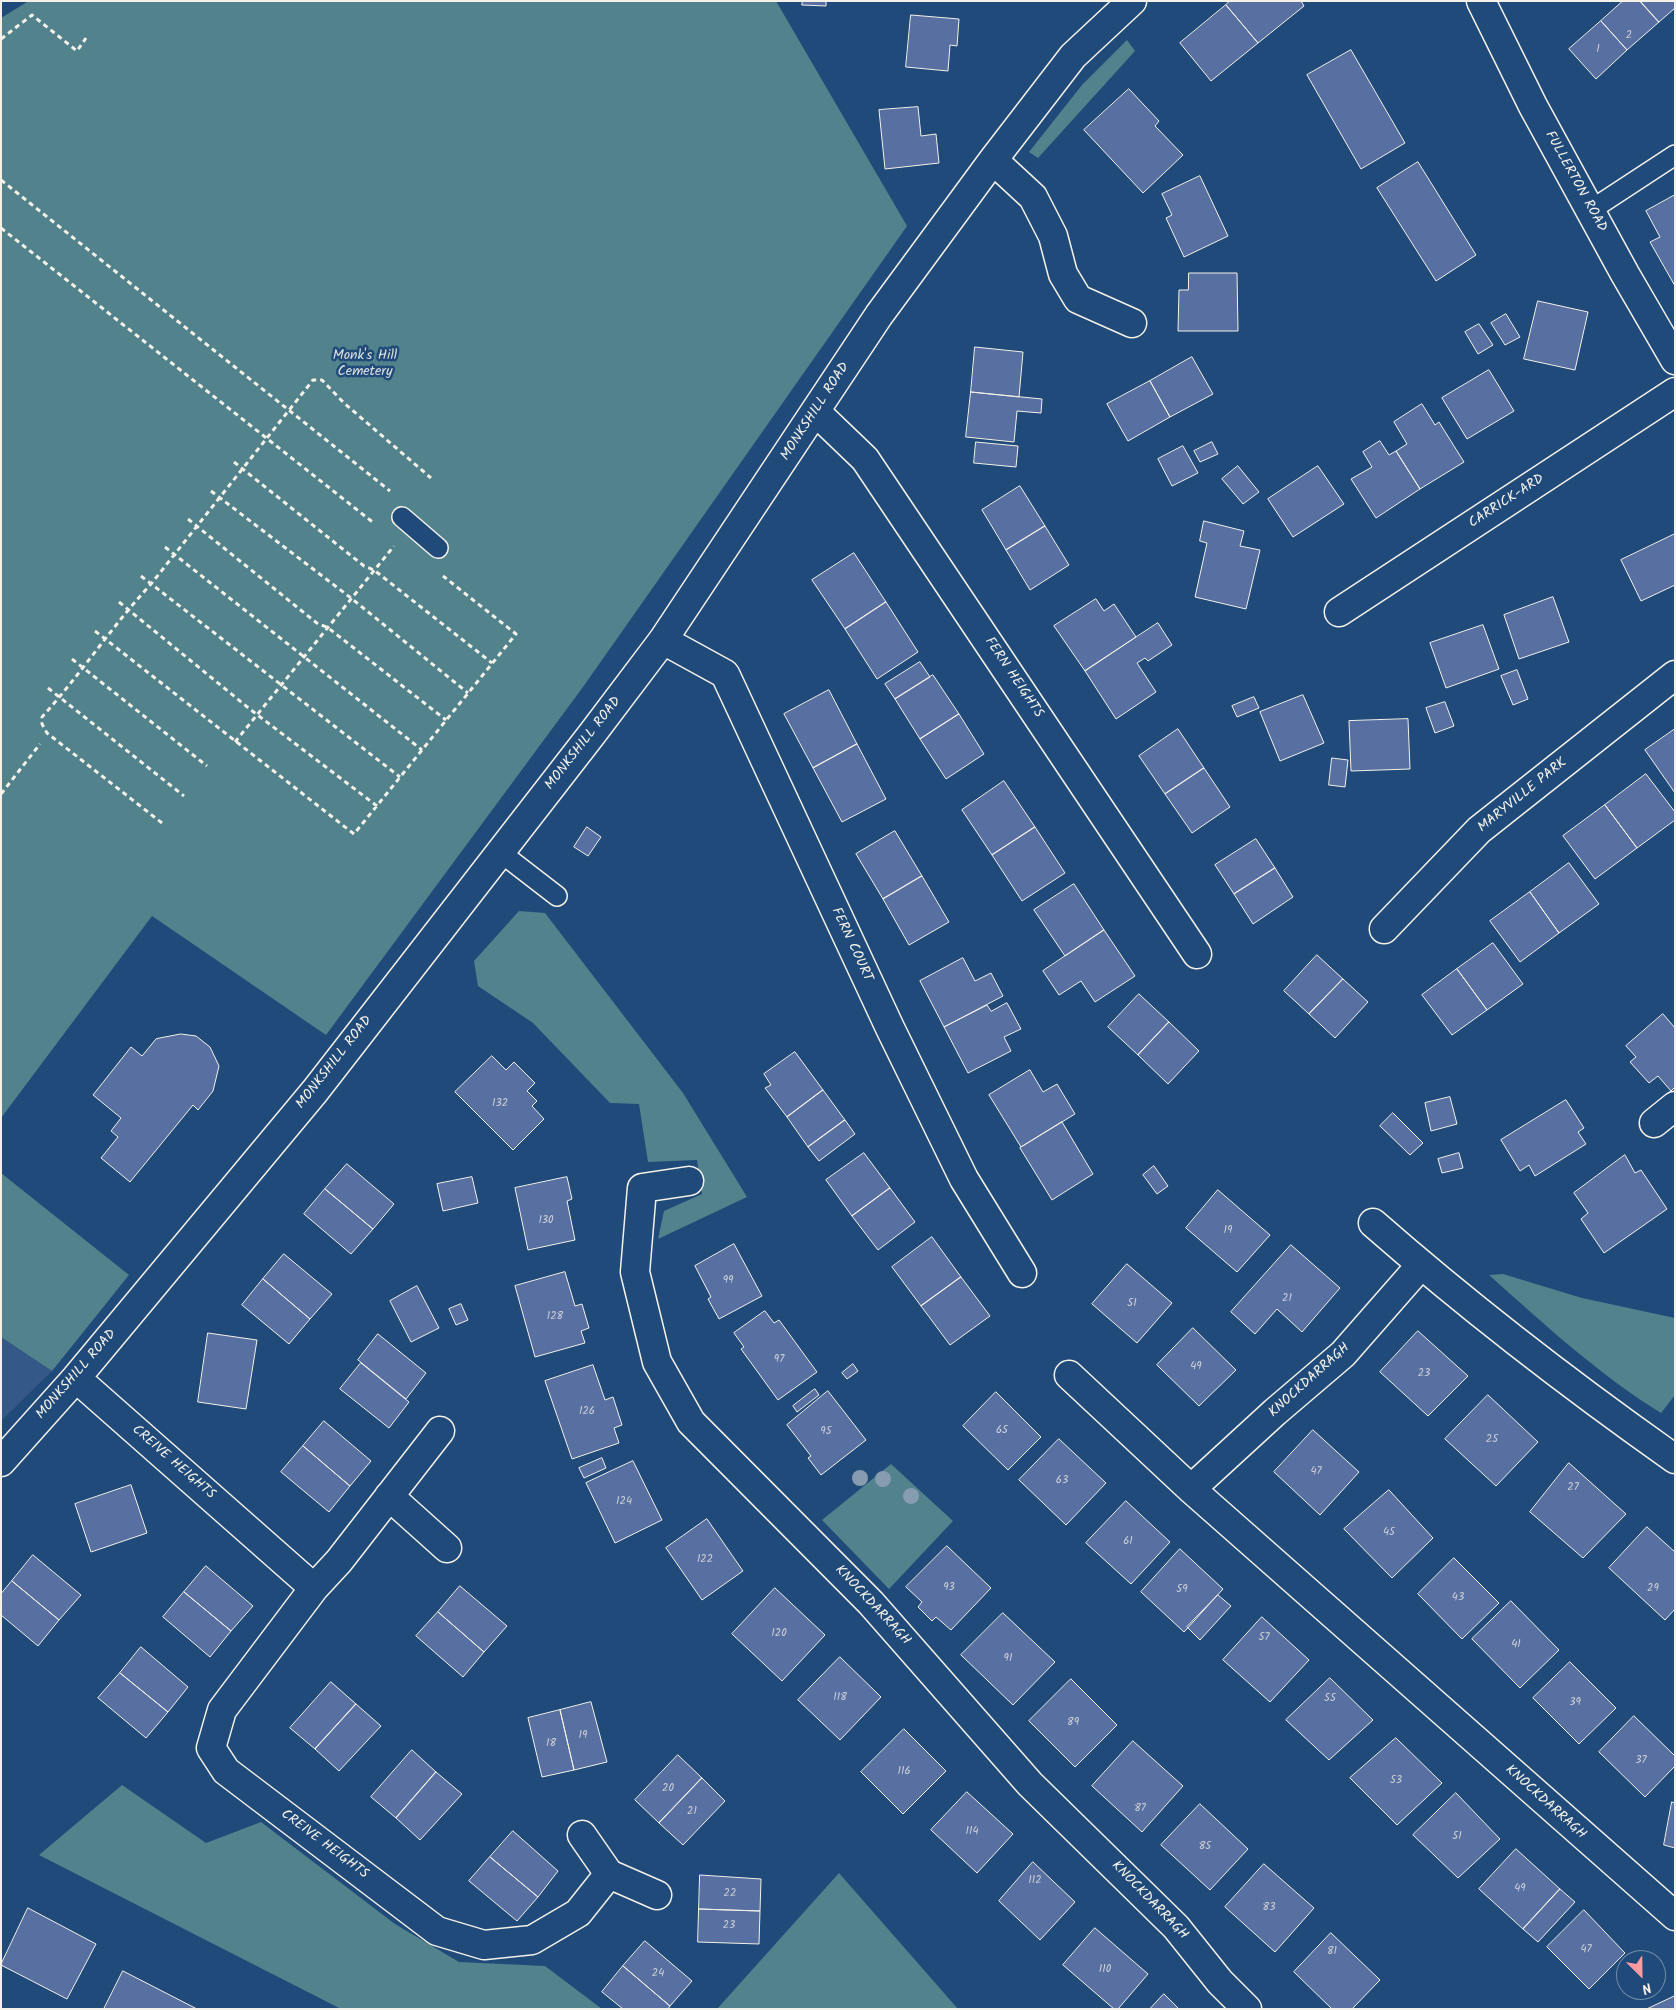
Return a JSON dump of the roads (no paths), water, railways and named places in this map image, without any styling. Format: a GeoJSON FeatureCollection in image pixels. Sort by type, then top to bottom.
{"type":"FeatureCollection","features":[{"type":"Feature","properties":{"kind":"street","name":"MONKSHILL ROAD"},"geometry":{"type":"LineString","coordinates":[[1,1462],[76,1378],[315,1090],[500,852],[663,640],[879,315],[993,160],[1073,56],[1132,1]]}},
{"type":"Feature","properties":{"kind":"street","name":"FULLERTON ROAD"},"geometry":{"type":"LineString","coordinates":[[1489,5],[1533,106],[1625,274],[1675,360]]}},
{"type":"Feature","properties":{"kind":"street"},"geometry":{"type":"LineString","coordinates":[[993,160],[1033,197],[1053,236],[1063,274],[1078,299],[1132,323]]}},
{"type":"Feature","properties":{"kind":"street","name":"CARRICK-ARD"},"geometry":{"type":"LineString","coordinates":[[1338,612],[1675,392]]}},
{"type":"Feature","properties":{"kind":"street","name":"FERN HEIGHTS"},"geometry":{"type":"LineString","coordinates":[[816,412],[865,458],[1197,954]]}},
{"type":"Feature","properties":{"kind":"street","name":"FERN COURT"},"geometry":{"type":"LineString","coordinates":[[663,640],[726,674],[890,1028],[964,1179],[1022,1273]]}},
{"type":"Feature","properties":{"kind":"street","name":"MARYVILLE PARK"},"geometry":{"type":"LineString","coordinates":[[1384,929],[1480,830],[1675,675]]}},
{"type":"Feature","properties":{"kind":"street"},"geometry":{"type":"LineString","coordinates":[[1654,1123],[1675,1106]]}},
{"type":"Feature","properties":{"kind":"street","name":"KNOCKDARRAGH"},"geometry":{"type":"LineString","coordinates":[[689,1181],[642,1188],[635,1272],[657,1362],[691,1422],[871,1603],[1030,1784],[1176,1927],[1220,1982],[1247,2009]]}},
{"type":"Feature","properties":{"kind":"street"},"geometry":{"type":"LineString","coordinates":[[1373,1223],[1422,1265],[1585,1395],[1675,1459]]}},
{"type":"Feature","properties":{"kind":"street","name":"KNOCKDARRAGH"},"geometry":{"type":"LineString","coordinates":[[1191,1489],[1274,1412],[1343,1354],[1422,1265]]}},
{"type":"Feature","properties":{"kind":"street","name":"KNOCKDARRAGH"},"geometry":{"type":"LineString","coordinates":[[1069,1375],[1191,1489],[1675,1916]]}},
{"type":"Feature","properties":{"kind":"street","name":"CREIVE HEIGHTS"},"geometry":{"type":"LineString","coordinates":[[76,1378],[314,1588]]}},
{"type":"Feature","properties":{"kind":"street","name":"CREIVE HEIGHTS"},"geometry":{"type":"LineString","coordinates":[[440,1432],[339,1561],[314,1588],[222,1710],[211,1748],[226,1770],[437,1930],[484,1945],[532,1940],[540,1936],[578,1913],[609,1874]]}},
{"type":"Feature","properties":{"kind":"street"},"geometry":{"type":"LineString","coordinates":[[390,1496],[447,1548]]}},
{"type":"Feature","properties":{"kind":"street"},"geometry":{"type":"LineString","coordinates":[[582,1835],[609,1874],[657,1895]]}},
{"type":"Feature","properties":{"kind":"lane"},"geometry":{"type":"LineString","coordinates":[[1591,210],[1675,155]]}},
{"type":"Feature","properties":{"kind":"lane"},"geometry":{"type":"LineString","coordinates":[[402,517],[438,548]]}},
{"type":"Feature","properties":{"kind":"lane"},"geometry":{"type":"LineString","coordinates":[[500,852],[557,896]]}},
{"type":"Feature","properties":{"kind":"park label","name":"Monk's Hill Cemetery"},"geometry":{"type":"Point","coordinates":[365,366]}}]}
